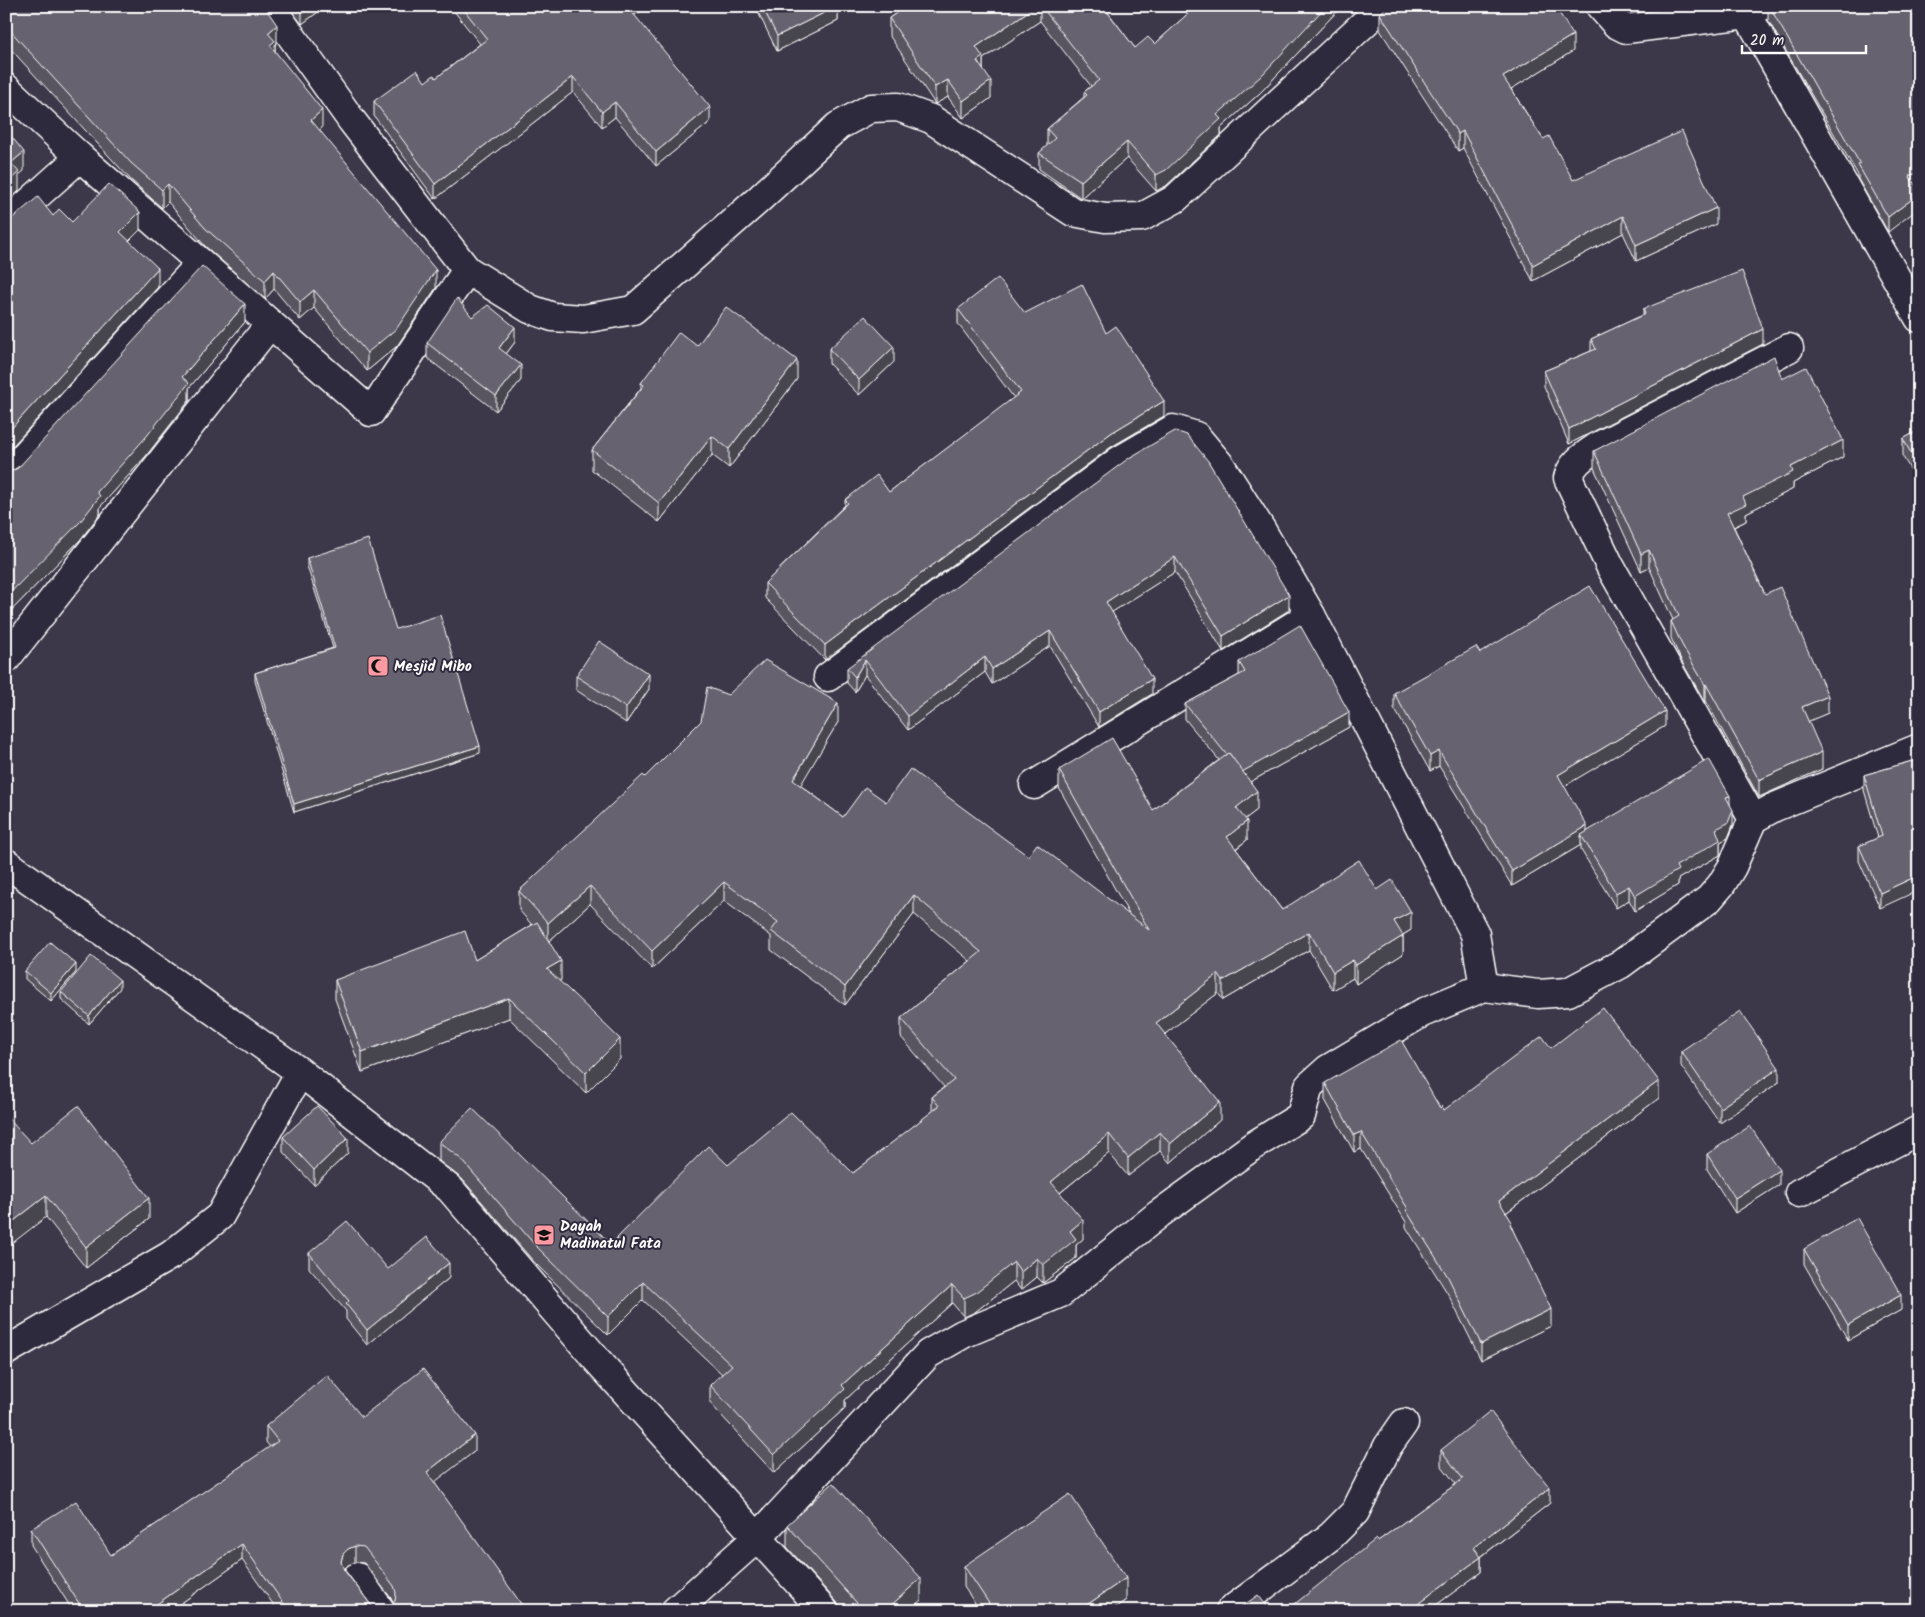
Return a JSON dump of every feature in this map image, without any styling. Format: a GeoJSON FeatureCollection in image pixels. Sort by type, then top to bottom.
{"type":"FeatureCollection","features":[{"type":"Feature","properties":{"kind":"street"},"geometry":{"type":"LineString","coordinates":[[270,6],[352,121],[467,270],[530,309],[554,317],[582,318],[633,310],[722,233],[838,126],[871,108],[898,107],[931,119],[1073,212],[1105,218],[1142,217],[1175,199],[1383,6]]}},
{"type":"Feature","properties":{"kind":"street"},"geometry":{"type":"LineString","coordinates":[[1600,6],[1616,24],[1626,29],[1754,10],[1919,318]]}},
{"type":"Feature","properties":{"kind":"street"},"geometry":{"type":"LineString","coordinates":[[6,88],[80,157],[371,412],[467,270]]}},
{"type":"Feature","properties":{"kind":"street"},"geometry":{"type":"LineString","coordinates":[[6,223],[80,157]]}},
{"type":"Feature","properties":{"kind":"street"},"geometry":{"type":"LineString","coordinates":[[6,476],[200,263]]}},
{"type":"Feature","properties":{"kind":"street"},"geometry":{"type":"LineString","coordinates":[[6,659],[270,324]]}},
{"type":"Feature","properties":{"kind":"street"},"geometry":{"type":"LineString","coordinates":[[1754,819],[1610,566],[1568,478],[1571,469],[1578,461],[1597,447],[1789,348]]}},
{"type":"Feature","properties":{"kind":"street"},"geometry":{"type":"LineString","coordinates":[[828,677],[1120,460],[1173,429],[1196,436],[1221,466],[1261,529],[1311,615],[1476,934],[1484,987]]}},
{"type":"Feature","properties":{"kind":"street"},"geometry":{"type":"LineString","coordinates":[[1034,785],[1311,615]]}},
{"type":"Feature","properties":{"kind":"street"},"geometry":{"type":"LineString","coordinates":[[675,1611],[758,1537],[928,1354],[963,1334],[1061,1293],[1159,1214],[1253,1146],[1301,1116],[1309,1086],[1328,1069],[1422,1013],[1484,987],[1538,994],[1568,992],[1621,964],[1709,898],[1721,886],[1754,819],[1775,807],[1919,748]]}},
{"type":"Feature","properties":{"kind":"street"},"geometry":{"type":"LineString","coordinates":[[6,863],[300,1072],[450,1189],[597,1360],[824,1611]]}},
{"type":"Feature","properties":{"kind":"street"},"geometry":{"type":"LineString","coordinates":[[6,1351],[171,1255],[220,1216],[300,1072]]}},
{"type":"Feature","properties":{"kind":"street"},"geometry":{"type":"LineString","coordinates":[[1799,1193],[1919,1130]]}},
{"type":"Feature","properties":{"kind":"street"},"geometry":{"type":"LineString","coordinates":[[1230,1611],[1331,1536],[1355,1512],[1388,1446],[1404,1423]]}},
{"type":"Feature","properties":{"kind":"street"},"geometry":{"type":"LineString","coordinates":[[357,1577],[382,1611]]}},
{"type":"Feature","properties":{"kind":"building"},"geometry":{"type":"Polygon","coordinates":[[[6,6],[42,6],[47,11],[54,6],[264,6],[277,25],[268,33],[275,41],[270,45],[322,110],[311,120],[436,270],[397,328],[367,353],[314,290],[300,302],[274,271],[265,281],[205,228],[168,184],[162,190],[131,163],[6,26],[6,6]]]}},
{"type":"Feature","properties":{"kind":"building"},"geometry":{"type":"Polygon","coordinates":[[[461,6],[627,6],[710,107],[656,152],[615,102],[602,112],[573,77],[435,184],[374,101],[417,70],[425,82],[434,75],[436,78],[487,39],[461,6]]]}},
{"type":"Feature","properties":{"kind":"building"},"geometry":{"type":"Polygon","coordinates":[[[762,6],[838,6],[777,36],[762,6]]]}},
{"type":"Feature","properties":{"kind":"building"},"geometry":{"type":"Polygon","coordinates":[[[907,6],[1036,6],[976,47],[983,57],[977,61],[991,81],[963,101],[948,80],[935,87],[889,18],[907,6]]]}},
{"type":"Feature","properties":{"kind":"building"},"geometry":{"type":"Polygon","coordinates":[[[1041,6],[1103,6],[1135,48],[1148,37],[1155,44],[1196,6],[1326,6],[1261,76],[1217,115],[1221,119],[1166,170],[1156,175],[1127,142],[1081,181],[1039,153],[1055,138],[1047,129],[1087,95],[1084,92],[1099,80],[1041,6]]]}},
{"type":"Feature","properties":{"kind":"building"},"geometry":{"type":"Polygon","coordinates":[[[1387,6],[1526,6],[1530,12],[1540,6],[1555,6],[1573,35],[1503,77],[1543,139],[1549,136],[1573,180],[1682,131],[1716,208],[1636,245],[1623,216],[1533,265],[1463,131],[1458,134],[1380,14],[1387,6]]]}},
{"type":"Feature","properties":{"kind":"building"},"geometry":{"type":"Polygon","coordinates":[[[1769,6],[1911,6],[1919,20],[1919,172],[1909,176],[1919,190],[1919,194],[1888,217],[1858,165],[1860,164],[1769,6]]]}},
{"type":"Feature","properties":{"kind":"building"},"geometry":{"type":"Polygon","coordinates":[[[6,130],[24,152],[11,163],[19,172],[6,184],[6,130]]]}},
{"type":"Feature","properties":{"kind":"building"},"geometry":{"type":"Polygon","coordinates":[[[109,184],[140,212],[120,232],[158,268],[6,434],[6,219],[10,220],[38,197],[53,216],[59,209],[72,222],[109,184]]]}},
{"type":"Feature","properties":{"kind":"building"},"geometry":{"type":"Polygon","coordinates":[[[202,266],[245,304],[182,377],[189,383],[146,437],[97,492],[100,496],[80,522],[10,593],[6,590],[6,473],[18,468],[202,266]]]}},
{"type":"Feature","properties":{"kind":"building"},"geometry":{"type":"Polygon","coordinates":[[[1742,271],[1763,329],[1569,429],[1544,371],[1596,349],[1591,339],[1645,314],[1643,309],[1742,271]]]}},
{"type":"Feature","properties":{"kind":"building"},"geometry":{"type":"Polygon","coordinates":[[[998,278],[1025,313],[1082,284],[1106,333],[1116,326],[1164,401],[1111,433],[825,645],[765,583],[848,503],[845,500],[877,475],[889,492],[1021,392],[958,309],[998,278]]]}},
{"type":"Feature","properties":{"kind":"building"},"geometry":{"type":"Polygon","coordinates":[[[457,298],[472,317],[488,305],[515,327],[499,348],[521,365],[496,396],[427,343],[457,298]]]}},
{"type":"Feature","properties":{"kind":"building"},"geometry":{"type":"Polygon","coordinates":[[[726,307],[797,360],[729,449],[712,436],[659,503],[592,450],[644,385],[641,383],[679,332],[697,346],[726,307]]]}},
{"type":"Feature","properties":{"kind":"building"},"geometry":{"type":"Polygon","coordinates":[[[865,316],[894,347],[859,380],[829,349],[865,316]]]}},
{"type":"Feature","properties":{"kind":"building"},"geometry":{"type":"Polygon","coordinates":[[[1774,356],[1782,379],[1806,367],[1843,440],[1791,467],[1793,472],[1743,497],[1746,504],[1727,513],[1765,594],[1780,587],[1828,696],[1802,707],[1822,752],[1759,780],[1706,684],[1682,645],[1671,621],[1679,616],[1649,550],[1641,554],[1594,451],[1774,356]]]}},
{"type":"Feature","properties":{"kind":"building"},"geometry":{"type":"Polygon","coordinates":[[[1919,430],[1919,467],[1903,439],[1919,430]]]}},
{"type":"Feature","properties":{"kind":"building"},"geometry":{"type":"Polygon","coordinates":[[[1175,431],[1187,435],[1208,461],[1289,595],[1223,636],[1175,557],[1106,602],[1152,679],[1099,712],[1050,631],[992,669],[985,657],[908,716],[865,660],[855,677],[847,668],[1129,458],[1175,431]]]}},
{"type":"Feature","properties":{"kind":"building","name":"Mesjid Mibo"},"geometry":{"type":"Polygon","coordinates":[[[368,539],[396,629],[440,615],[480,746],[294,804],[255,673],[335,648],[307,558],[368,539]]]}},
{"type":"Feature","properties":{"kind":"building"},"geometry":{"type":"Polygon","coordinates":[[[1590,586],[1665,711],[1558,775],[1587,826],[1512,871],[1439,751],[1430,756],[1394,693],[1476,647],[1480,653],[1590,586]]]}},
{"type":"Feature","properties":{"kind":"building"},"geometry":{"type":"Polygon","coordinates":[[[1300,625],[1349,712],[1242,772],[1229,753],[1227,755],[1185,704],[1245,672],[1239,662],[1300,625]]]}},
{"type":"Feature","properties":{"kind":"building"},"geometry":{"type":"Polygon","coordinates":[[[599,641],[649,674],[626,708],[576,676],[599,641]]]}},
{"type":"Feature","properties":{"kind":"building"},"geometry":{"type":"Polygon","coordinates":[[[765,660],[838,703],[793,780],[843,817],[865,787],[886,802],[910,769],[1028,856],[1037,844],[1149,930],[1059,770],[1112,738],[1153,810],[1229,753],[1257,791],[1236,808],[1247,821],[1227,837],[1282,910],[1359,860],[1377,890],[1392,880],[1411,912],[1394,921],[1403,936],[1356,965],[1353,960],[1333,972],[1309,932],[1223,981],[1218,974],[1156,1023],[1220,1102],[1170,1144],[1160,1132],[1128,1158],[1109,1134],[1051,1182],[1083,1220],[1070,1231],[1076,1239],[1043,1265],[1037,1258],[1021,1272],[1014,1262],[975,1293],[964,1298],[952,1285],[842,1385],[845,1389],[774,1455],[710,1385],[732,1365],[643,1282],[608,1317],[535,1245],[462,1160],[439,1142],[472,1108],[611,1244],[708,1146],[728,1165],[791,1112],[853,1173],[939,1106],[932,1097],[954,1080],[901,1018],[981,952],[914,895],[845,987],[771,931],[778,922],[724,882],[652,951],[590,886],[548,923],[519,891],[643,775],[645,777],[701,721],[707,687],[728,695],[765,660]]]}},
{"type":"Feature","properties":{"kind":"building"},"geometry":{"type":"Polygon","coordinates":[[[1709,759],[1730,796],[1726,797],[1733,810],[1728,823],[1716,829],[1720,840],[1676,866],[1678,870],[1635,896],[1629,886],[1616,893],[1581,835],[1709,759]]]}},
{"type":"Feature","properties":{"kind":"building"},"geometry":{"type":"Polygon","coordinates":[[[1919,759],[1919,875],[1880,893],[1859,846],[1882,836],[1864,775],[1919,759]]]}},
{"type":"Feature","properties":{"kind":"building"},"geometry":{"type":"Polygon","coordinates":[[[537,922],[561,961],[547,969],[620,1039],[586,1073],[509,998],[362,1052],[335,980],[465,931],[475,960],[537,922]]]}},
{"type":"Feature","properties":{"kind":"building"},"geometry":{"type":"Polygon","coordinates":[[[50,942],[76,964],[51,993],[25,971],[50,942]]]}},
{"type":"Feature","properties":{"kind":"building"},"geometry":{"type":"Polygon","coordinates":[[[91,956],[120,980],[89,1016],[61,992],[91,956]]]}},
{"type":"Feature","properties":{"kind":"building"},"geometry":{"type":"Polygon","coordinates":[[[1603,1008],[1659,1081],[1499,1201],[1512,1222],[1510,1224],[1551,1309],[1481,1344],[1448,1277],[1406,1210],[1408,1209],[1361,1132],[1354,1135],[1325,1083],[1401,1040],[1440,1108],[1442,1106],[1444,1110],[1542,1036],[1551,1048],[1603,1008]]]}},
{"type":"Feature","properties":{"kind":"building"},"geometry":{"type":"Polygon","coordinates":[[[1740,1011],[1779,1068],[1720,1108],[1681,1051],[1740,1011]]]}},
{"type":"Feature","properties":{"kind":"building"},"geometry":{"type":"Polygon","coordinates":[[[78,1106],[149,1198],[86,1247],[46,1196],[6,1227],[6,1116],[31,1143],[78,1106]]]}},
{"type":"Feature","properties":{"kind":"building"},"geometry":{"type":"Polygon","coordinates":[[[317,1106],[348,1138],[314,1170],[283,1137],[317,1106]]]}},
{"type":"Feature","properties":{"kind":"building"},"geometry":{"type":"Polygon","coordinates":[[[1750,1126],[1779,1170],[1735,1198],[1707,1154],[1750,1126]]]}},
{"type":"Feature","properties":{"kind":"building"},"geometry":{"type":"Polygon","coordinates":[[[1857,1218],[1901,1295],[1848,1325],[1804,1249],[1857,1218]]]}},
{"type":"Feature","properties":{"kind":"building"},"geometry":{"type":"Polygon","coordinates":[[[347,1221],[388,1269],[427,1237],[449,1263],[367,1330],[346,1304],[349,1301],[309,1253],[347,1221]]]}},
{"type":"Feature","properties":{"kind":"building"},"geometry":{"type":"Polygon","coordinates":[[[423,1369],[475,1435],[427,1472],[522,1605],[514,1611],[289,1611],[242,1544],[147,1611],[84,1611],[31,1529],[76,1501],[111,1555],[278,1441],[266,1426],[327,1375],[362,1417],[423,1369]],[[355,1546],[348,1549],[343,1554],[341,1562],[344,1570],[374,1609],[383,1610],[390,1607],[395,1601],[396,1593],[394,1586],[364,1547],[355,1546]]]}},
{"type":"Feature","properties":{"kind":"building"},"geometry":{"type":"Polygon","coordinates":[[[1490,1411],[1550,1488],[1474,1547],[1481,1557],[1409,1611],[1286,1611],[1376,1539],[1378,1541],[1463,1479],[1441,1450],[1490,1411]]]}},
{"type":"Feature","properties":{"kind":"building"},"geometry":{"type":"Polygon","coordinates":[[[833,1483],[921,1578],[885,1611],[864,1611],[787,1525],[833,1483]]]}},
{"type":"Feature","properties":{"kind":"building"},"geometry":{"type":"Polygon","coordinates":[[[1070,1494],[1126,1578],[1078,1611],[994,1611],[964,1566],[1070,1494]]]}},
{"type":"Feature","properties":{"kind":"building"},"geometry":{"type":"Polygon","coordinates":[[[1258,1595],[1271,1611],[1236,1611],[1258,1595]]]}},
{"type":"Feature","properties":{"kind":"place","name":"Mesjid Mibo"},"geometry":{"type":"Point","coordinates":[378,666]}},
{"type":"Feature","properties":{"kind":"place","name":"Dayah Madinatul Fata"},"geometry":{"type":"Point","coordinates":[544,1235]}}]}
